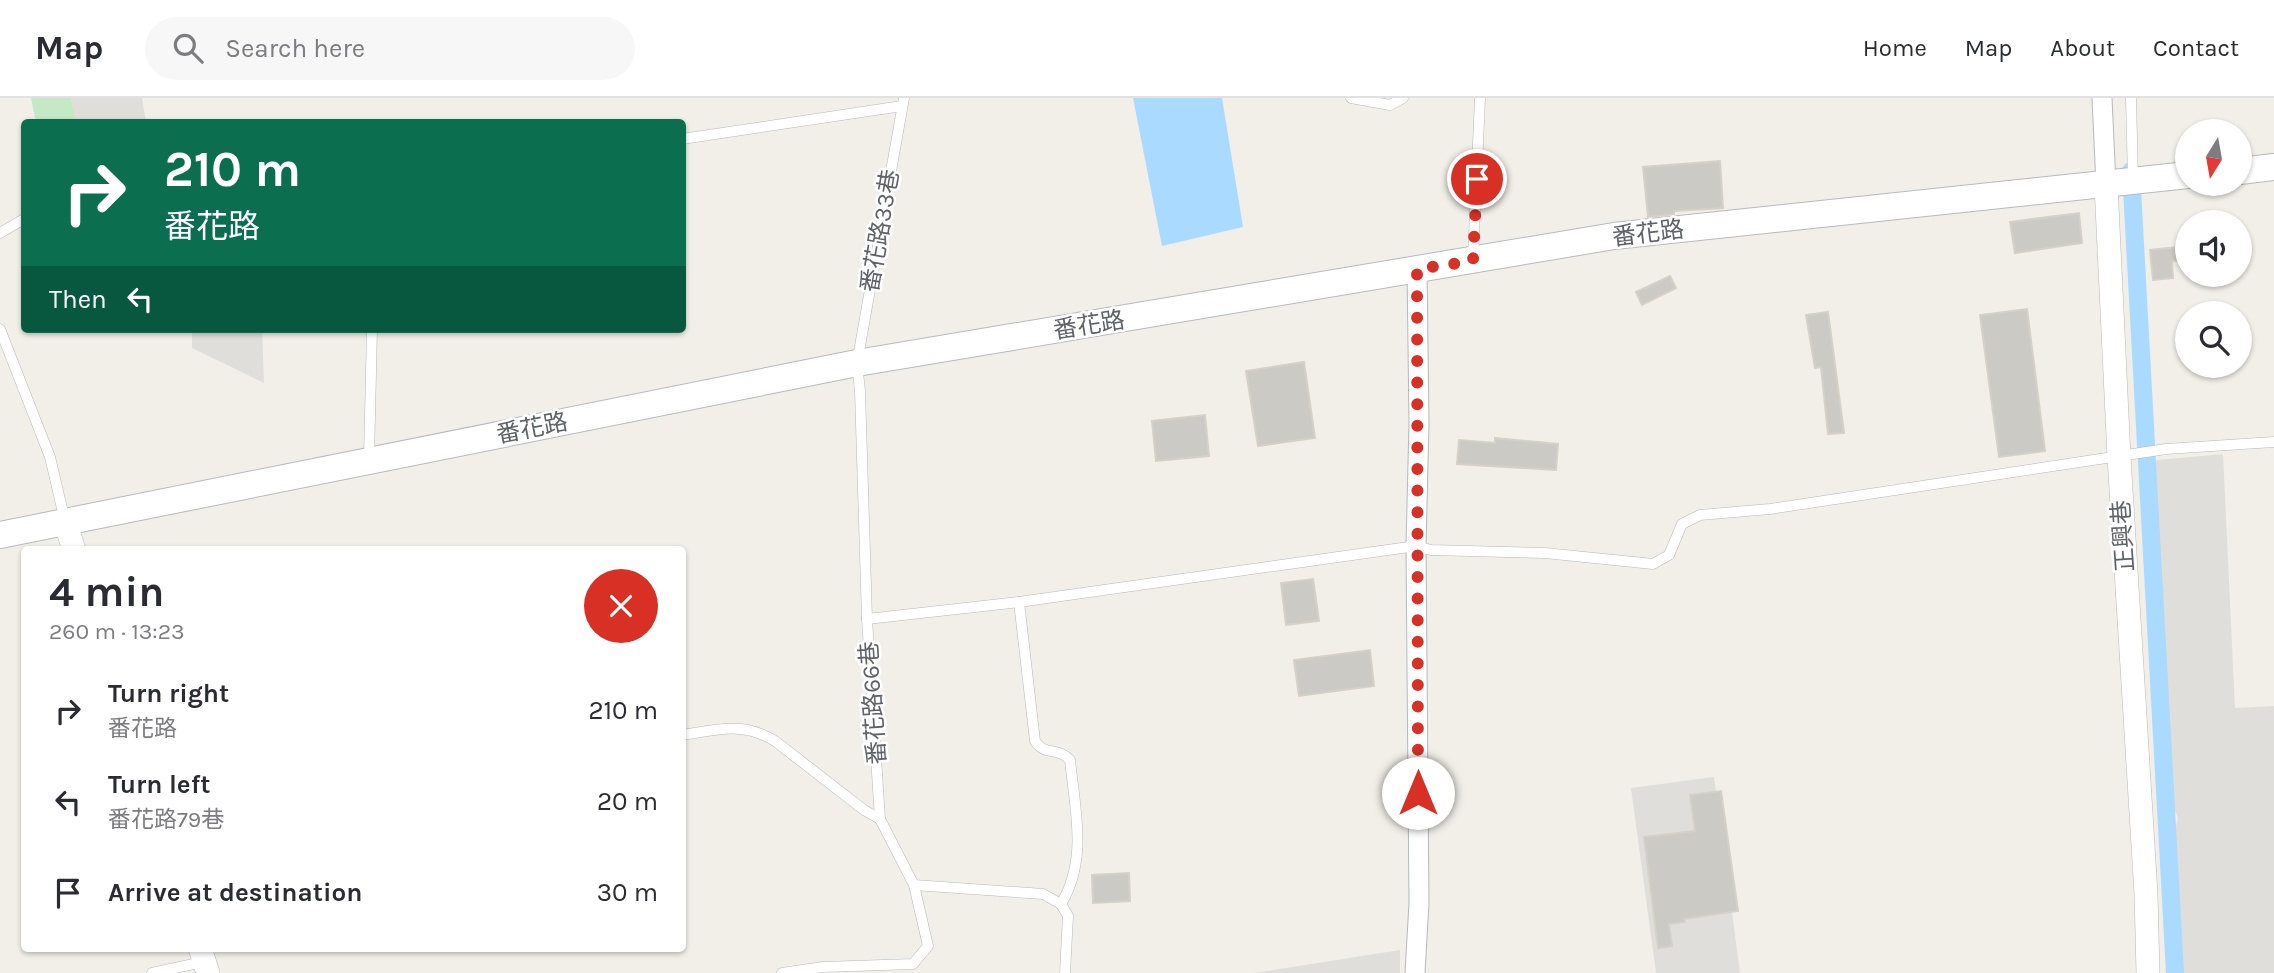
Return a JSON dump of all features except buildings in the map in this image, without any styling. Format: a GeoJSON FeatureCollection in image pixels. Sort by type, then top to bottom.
{"type":"FeatureCollection","features":[{"type":"Feature","properties":{"kind":"main road"},"geometry":{"type":"LineString","coordinates":[[2252,170],[2274,167]]}},
{"type":"Feature","properties":{"kind":"main road","name":"番花路"},"geometry":{"type":"LineString","coordinates":[[0,535],[857,363],[1614,236],[2106,186],[2133,180],[2175,176]]}},
{"type":"Feature","properties":{"kind":"street","name":"正興巷"},"geometry":{"type":"LineString","coordinates":[[2102,98],[2119,457],[2146,894],[2148,973]]}},
{"type":"Feature","properties":{"kind":"street"},"geometry":{"type":"LineString","coordinates":[[1415,973],[1419,903],[1417,269]]}},
{"type":"Feature","properties":{"kind":"street"},"geometry":{"type":"LineString","coordinates":[[65,522],[73,546]]}},
{"type":"Feature","properties":{"kind":"lane"},"geometry":{"type":"LineString","coordinates":[[1351,98],[1390,105],[1403,98]]}},
{"type":"Feature","properties":{"kind":"lane"},"geometry":{"type":"LineString","coordinates":[[1473,261],[1480,98]]}},
{"type":"Feature","properties":{"kind":"lane"},"geometry":{"type":"LineString","coordinates":[[2131,98],[2133,180]]}},
{"type":"Feature","properties":{"kind":"lane"},"geometry":{"type":"LineString","coordinates":[[686,138],[903,102]]}},
{"type":"Feature","properties":{"kind":"lane","name":"番花路33巷"},"geometry":{"type":"LineString","coordinates":[[857,363],[903,102]]}},
{"type":"Feature","properties":{"kind":"lane"},"geometry":{"type":"LineString","coordinates":[[0,233],[21,221]]}},
{"type":"Feature","properties":{"kind":"lane"},"geometry":{"type":"LineString","coordinates":[[0,329],[50,457],[65,522]]}},
{"type":"Feature","properties":{"kind":"lane"},"geometry":{"type":"LineString","coordinates":[[369,460],[372,333]]}},
{"type":"Feature","properties":{"kind":"lane","name":"番花路66巷"},"geometry":{"type":"LineString","coordinates":[[782,973],[822,967],[913,964],[928,946],[914,885],[880,819],[867,619],[857,363]]}},
{"type":"Feature","properties":{"kind":"lane"},"geometry":{"type":"LineString","coordinates":[[867,619],[1018,602],[1416,546],[1431,550],[1545,553],[1653,564],[1669,555],[1682,524],[1700,515],[1770,509],[2166,449],[2274,442]]}},
{"type":"Feature","properties":{"kind":"lane"},"geometry":{"type":"LineString","coordinates":[[1018,602],[1035,741],[1044,751],[1062,752],[1070,760],[1079,850],[1071,887],[1061,904]]}},
{"type":"Feature","properties":{"kind":"lane"},"geometry":{"type":"LineString","coordinates":[[686,734],[739,727],[759,732],[880,819]]}},
{"type":"Feature","properties":{"kind":"lane"},"geometry":{"type":"LineString","coordinates":[[914,885],[1043,894],[1061,904],[1068,916],[1065,973]]}},
{"type":"Feature","properties":{"kind":"lane"},"geometry":{"type":"LineString","coordinates":[[152,973],[204,961]]}},
{"type":"Feature","properties":{"kind":"shaded area"},"geometry":{"type":"Polygon","coordinates":[[[71,98],[142,98],[146,119],[75,119],[71,98]]]}},
{"type":"Feature","properties":{"kind":"shaded area"},"geometry":{"type":"Polygon","coordinates":[[[192,333],[262,333],[264,383],[192,348],[192,333]]]}},
{"type":"Feature","properties":{"kind":"shaded area"},"geometry":{"type":"Polygon","coordinates":[[[2223,454],[2235,708],[2274,706],[2274,973],[2174,973],[2169,856],[2178,818],[2161,775],[2147,461],[2223,454]]]}},
{"type":"Feature","properties":{"kind":"shaded area"},"geometry":{"type":"Polygon","coordinates":[[[1714,777],[1740,973],[1656,973],[1631,788],[1714,777]]]}},
{"type":"Feature","properties":{"kind":"shaded area"},"geometry":{"type":"Polygon","coordinates":[[[1400,950],[1400,973],[1254,973],[1400,950]]]}},
{"type":"Feature","properties":{"kind":"green space"},"geometry":{"type":"Polygon","coordinates":[[[31,98],[71,98],[75,119],[35,119],[31,98]]]}},
{"type":"Feature","properties":{"kind":"water"},"geometry":{"type":"Polygon","coordinates":[[[1133,98],[1222,98],[1243,227],[1162,246],[1133,98]]]}},
{"type":"Feature","properties":{"kind":"waterway"},"geometry":{"type":"LineString","coordinates":[[2131,171],[2175,973]]}},
{"type":"Feature","properties":{"kind":"route"},"geometry":{"type":"LineString","coordinates":[[1418,793],[1417,269],[1473,261],[1477,179]]}}]}
